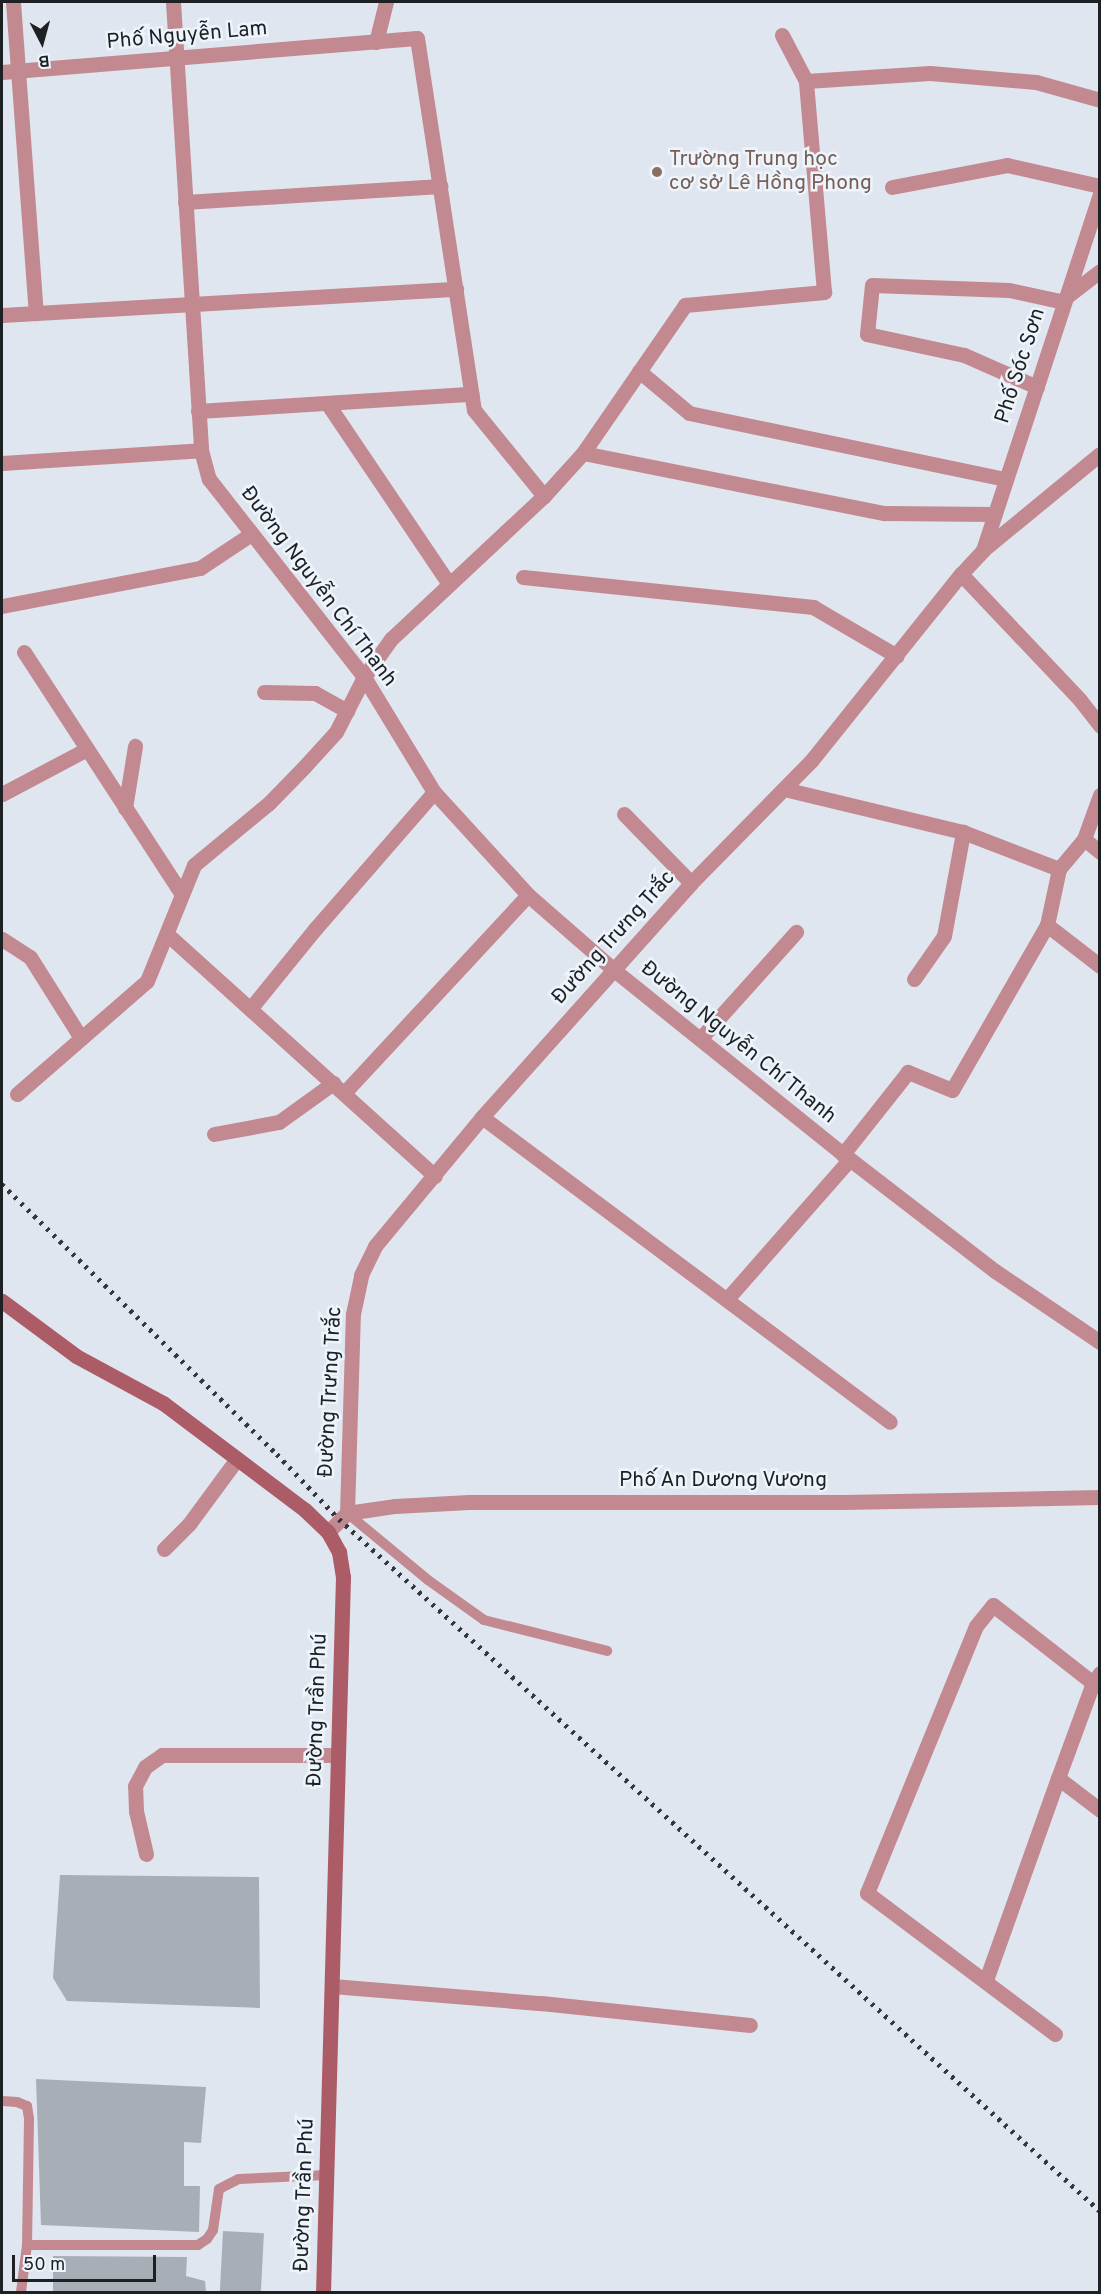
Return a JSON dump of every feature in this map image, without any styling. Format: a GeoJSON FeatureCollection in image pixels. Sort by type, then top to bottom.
{"type":"FeatureCollection","features":[{"type":"Feature","properties":{"kind":"main road","name":"Đường Trần Phú"},"geometry":{"type":"LineString","coordinates":[[2,1303],[76,1356],[163,1403],[305,1510],[328,1532],[339,1552],[343,1577],[323,2292]]}},
{"type":"Feature","properties":{"kind":"street"},"geometry":{"type":"LineString","coordinates":[[13,2],[36,313]]}},
{"type":"Feature","properties":{"kind":"street","name":"Đường Nguyễn Chí Thanh"},"geometry":{"type":"LineString","coordinates":[[173,2],[198,411],[201,450],[208,479],[364,677],[434,792],[528,895],[614,970],[847,1156],[995,1271],[1100,1342]]}},
{"type":"Feature","properties":{"kind":"street"},"geometry":{"type":"LineString","coordinates":[[376,42],[386,2]]}},
{"type":"Feature","properties":{"kind":"street"},"geometry":{"type":"LineString","coordinates":[[17,1094],[147,981],[194,865],[283,789],[336,732],[364,677],[391,639],[544,496],[583,453],[685,305],[824,292],[806,81],[782,35]]}},
{"type":"Feature","properties":{"kind":"street","name":"Phố Nguyễn Lam"},"geometry":{"type":"LineString","coordinates":[[2,72],[417,38],[440,186]]}},
{"type":"Feature","properties":{"kind":"street"},"geometry":{"type":"LineString","coordinates":[[806,81],[930,73],[1036,82],[1100,100]]}},
{"type":"Feature","properties":{"kind":"street"},"geometry":{"type":"LineString","coordinates":[[892,187],[1007,165],[1100,186]]}},
{"type":"Feature","properties":{"kind":"street"},"geometry":{"type":"LineString","coordinates":[[185,202],[440,186],[474,410],[544,496]]}},
{"type":"Feature","properties":{"kind":"street","name":"Phố Sóc Sơn"},"geometry":{"type":"LineString","coordinates":[[983,550],[1100,195]]}},
{"type":"Feature","properties":{"kind":"street"},"geometry":{"type":"LineString","coordinates":[[1037,387],[964,355],[867,334],[872,285],[1009,290],[1065,299],[1100,271]]}},
{"type":"Feature","properties":{"kind":"street"},"geometry":{"type":"LineString","coordinates":[[2,315],[456,289]]}},
{"type":"Feature","properties":{"kind":"street"},"geometry":{"type":"LineString","coordinates":[[639,371],[689,413],[1006,479]]}},
{"type":"Feature","properties":{"kind":"street"},"geometry":{"type":"LineString","coordinates":[[198,411],[471,393]]}},
{"type":"Feature","properties":{"kind":"street"},"geometry":{"type":"LineString","coordinates":[[327,403],[449,584]]}},
{"type":"Feature","properties":{"kind":"street"},"geometry":{"type":"LineString","coordinates":[[2,463],[201,450]]}},
{"type":"Feature","properties":{"kind":"street"},"geometry":{"type":"LineString","coordinates":[[583,453],[884,513],[995,513]]}},
{"type":"Feature","properties":{"kind":"street","name":"Đường Trưng Trắc"},"geometry":{"type":"LineString","coordinates":[[346,1513],[353,1314],[361,1275],[375,1246],[482,1117],[691,883],[811,761],[897,657],[961,574],[983,550],[1100,454]]}},
{"type":"Feature","properties":{"kind":"street"},"geometry":{"type":"LineString","coordinates":[[2,606],[200,568],[251,534]]}},
{"type":"Feature","properties":{"kind":"street"},"geometry":{"type":"LineString","coordinates":[[961,574],[1080,700],[1100,726]]}},
{"type":"Feature","properties":{"kind":"street"},"geometry":{"type":"LineString","coordinates":[[524,577],[813,608],[897,657]]}},
{"type":"Feature","properties":{"kind":"street"},"geometry":{"type":"LineString","coordinates":[[24,652],[182,894]]}},
{"type":"Feature","properties":{"kind":"street"},"geometry":{"type":"LineString","coordinates":[[264,692],[315,693],[347,711]]}},
{"type":"Feature","properties":{"kind":"street"},"geometry":{"type":"LineString","coordinates":[[125,807],[135,746]]}},
{"type":"Feature","properties":{"kind":"street"},"geometry":{"type":"LineString","coordinates":[[2,794],[87,749]]}},
{"type":"Feature","properties":{"kind":"street"},"geometry":{"type":"LineString","coordinates":[[784,789],[963,832],[1059,868]]}},
{"type":"Feature","properties":{"kind":"street"},"geometry":{"type":"LineString","coordinates":[[250,1009],[315,929],[434,792]]}},
{"type":"Feature","properties":{"kind":"street"},"geometry":{"type":"LineString","coordinates":[[727,1299],[847,1156],[908,1072],[952,1090],[1047,925],[1059,868],[1084,839],[1100,795]]}},
{"type":"Feature","properties":{"kind":"street"},"geometry":{"type":"LineString","coordinates":[[624,814],[691,883]]}},
{"type":"Feature","properties":{"kind":"street"},"geometry":{"type":"LineString","coordinates":[[914,979],[944,936],[963,832]]}},
{"type":"Feature","properties":{"kind":"street"},"geometry":{"type":"LineString","coordinates":[[1084,839],[1100,852]]}},
{"type":"Feature","properties":{"kind":"street"},"geometry":{"type":"LineString","coordinates":[[214,1134],[279,1122],[338,1088],[528,895]]}},
{"type":"Feature","properties":{"kind":"street"},"geometry":{"type":"LineString","coordinates":[[1047,925],[1100,966]]}},
{"type":"Feature","properties":{"kind":"street"},"geometry":{"type":"LineString","coordinates":[[700,1039],[796,932]]}},
{"type":"Feature","properties":{"kind":"street"},"geometry":{"type":"LineString","coordinates":[[167,934],[435,1176]]}},
{"type":"Feature","properties":{"kind":"street"},"geometry":{"type":"LineString","coordinates":[[2,939],[30,957],[81,1038]]}},
{"type":"Feature","properties":{"kind":"street"},"geometry":{"type":"LineString","coordinates":[[482,1117],[890,1422]]}},
{"type":"Feature","properties":{"kind":"street"},"geometry":{"type":"LineString","coordinates":[[164,1549],[189,1524],[237,1459]]}},
{"type":"Feature","properties":{"kind":"street","name":"Phố An Dương Vương"},"geometry":{"type":"LineString","coordinates":[[346,1513],[469,1502],[843,1502],[1100,1497]]}},
{"type":"Feature","properties":{"kind":"street"},"geometry":{"type":"LineString","coordinates":[[328,1532],[346,1513]]}},
{"type":"Feature","properties":{"kind":"street"},"geometry":{"type":"LineString","coordinates":[[986,1980],[1096,1678],[993,1605],[976,1626],[867,1893],[986,1980],[1054,2034]]}},
{"type":"Feature","properties":{"kind":"street"},"geometry":{"type":"LineString","coordinates":[[146,1854],[136,1811],[135,1786],[145,1767],[162,1755],[338,1755]]}},
{"type":"Feature","properties":{"kind":"street"},"geometry":{"type":"LineString","coordinates":[[1058,1778],[1100,1810]]}},
{"type":"Feature","properties":{"kind":"street"},"geometry":{"type":"LineString","coordinates":[[332,1986],[541,2003],[750,2025]]}},
{"type":"Feature","properties":{"kind":"lane"},"geometry":{"type":"LineString","coordinates":[[346,1513],[428,1580],[484,1620],[607,1652]]}},
{"type":"Feature","properties":{"kind":"lane"},"geometry":{"type":"LineString","coordinates":[[2,2101],[17,2102],[27,2106],[27,2245],[21,2292]]}},
{"type":"Feature","properties":{"kind":"lane"},"geometry":{"type":"LineString","coordinates":[[27,2245],[198,2245],[207,2239],[213,2230],[219,2189],[239,2179],[327,2175]]}},
{"type":"Feature","properties":{"kind":"building"},"geometry":{"type":"Polygon","coordinates":[[[60,1875],[259,1877],[260,2008],[67,2001],[53,1978],[60,1875]]]}},
{"type":"Feature","properties":{"kind":"building"},"geometry":{"type":"Polygon","coordinates":[[[36,2079],[206,2087],[201,2143],[184,2142],[184,2186],[200,2186],[199,2232],[41,2225],[36,2079]]]}},
{"type":"Feature","properties":{"kind":"building"},"geometry":{"type":"Polygon","coordinates":[[[223,2231],[264,2233],[261,2292],[220,2292],[223,2231]]]}},
{"type":"Feature","properties":{"kind":"building"},"geometry":{"type":"Polygon","coordinates":[[[53,2256],[187,2257],[186,2276],[205,2281],[206,2292],[53,2292],[53,2256]]]}},
{"type":"Feature","properties":{"kind":"railway"},"geometry":{"type":"LineString","coordinates":[[2,1184],[277,1454],[339,1519],[1100,2211]]}},
{"type":"Feature","properties":{"kind":"place","name":"Trường Trung học cơ sở Lê Hồng Phong"},"geometry":{"type":"Point","coordinates":[657,172]}}]}
